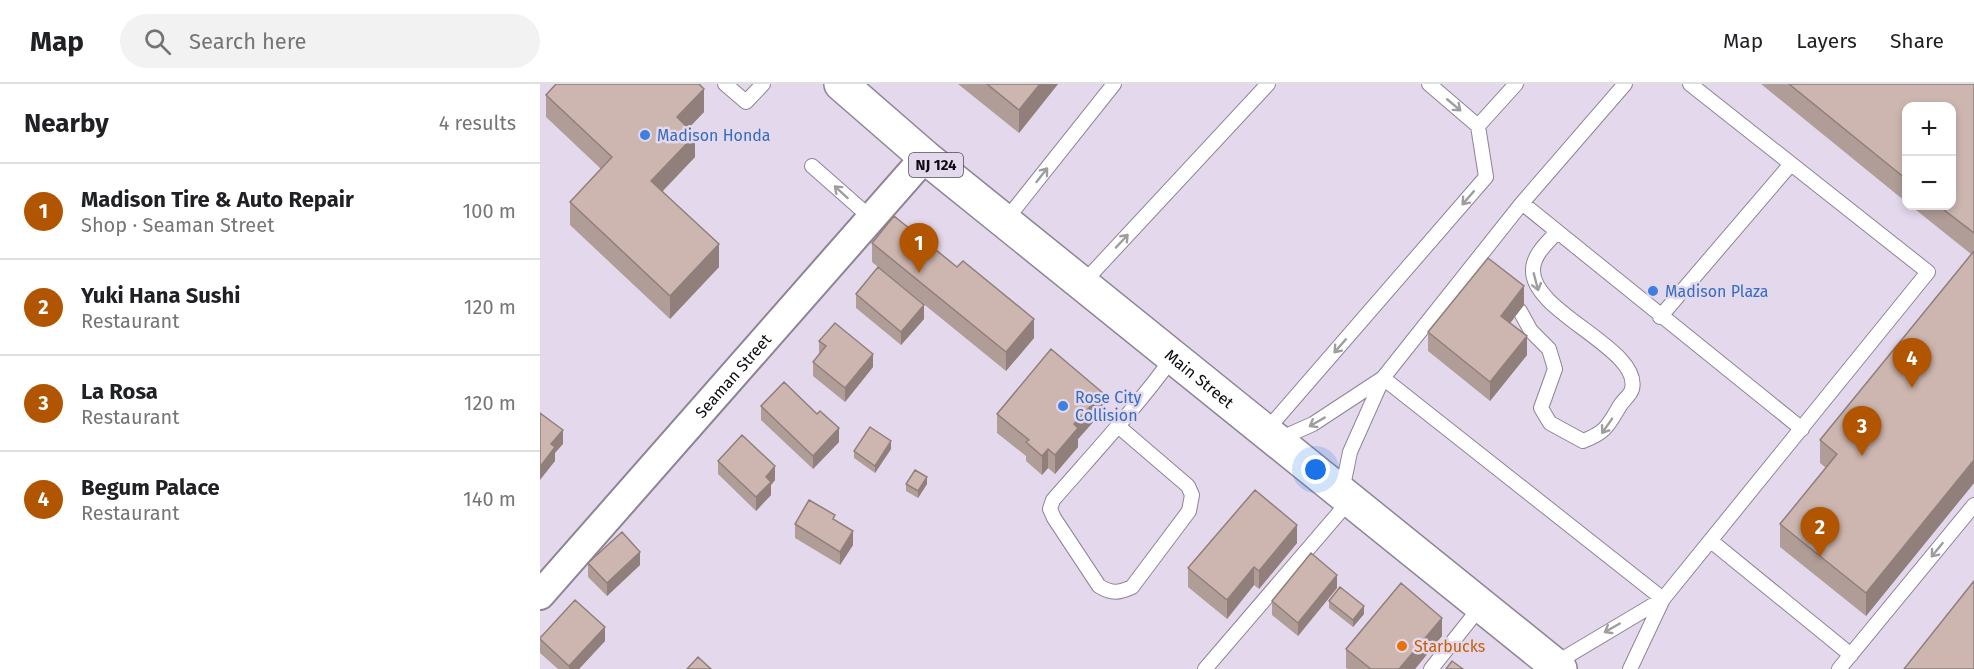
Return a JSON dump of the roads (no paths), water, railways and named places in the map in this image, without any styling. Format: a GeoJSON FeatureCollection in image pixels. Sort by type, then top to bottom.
{"type":"FeatureCollection","features":[{"type":"Feature","properties":{"kind":"main road","name":"Main Street"},"geometry":{"type":"LineString","coordinates":[[842,84],[925,157],[1557,666]]}},
{"type":"Feature","properties":{"kind":"street","name":"Seaman Street"},"geometry":{"type":"LineString","coordinates":[[540,595],[925,157]]}},
{"type":"Feature","properties":{"kind":"lane"},"geometry":{"type":"LineString","coordinates":[[725,84],[746,102],[763,84]]}},
{"type":"Feature","properties":{"kind":"lane"},"geometry":{"type":"LineString","coordinates":[[1005,221],[1114,84]]}},
{"type":"Feature","properties":{"kind":"lane"},"geometry":{"type":"LineString","coordinates":[[1083,283],[1268,84]]}},
{"type":"Feature","properties":{"kind":"lane"},"geometry":{"type":"LineString","coordinates":[[1271,436],[1486,177],[1478,126],[1429,84]]}},
{"type":"Feature","properties":{"kind":"lane"},"geometry":{"type":"LineString","coordinates":[[1478,126],[1516,84]]}},
{"type":"Feature","properties":{"kind":"lane"},"geometry":{"type":"LineString","coordinates":[[1271,436],[1313,424],[1383,378],[1472,281],[1522,203],[1625,84]]}},
{"type":"Feature","properties":{"kind":"lane"},"geometry":{"type":"LineString","coordinates":[[1630,669],[1663,599],[1928,272],[1689,84]]}},
{"type":"Feature","properties":{"kind":"lane"},"geometry":{"type":"LineString","coordinates":[[1660,316],[1790,165]]}},
{"type":"Feature","properties":{"kind":"lane"},"geometry":{"type":"LineString","coordinates":[[812,166],[871,218]]}},
{"type":"Feature","properties":{"kind":"lane"},"geometry":{"type":"LineString","coordinates":[[1522,203],[1802,429]]}},
{"type":"Feature","properties":{"kind":"lane"},"geometry":{"type":"LineString","coordinates":[[1520,311],[1531,331],[1549,349],[1555,369],[1541,408],[1550,423],[1583,441],[1601,434],[1632,389],[1631,373],[1619,358],[1536,290],[1533,270],[1536,256],[1557,231]]}},
{"type":"Feature","properties":{"kind":"lane"},"geometry":{"type":"LineString","coordinates":[[1508,326],[1531,331]]}},
{"type":"Feature","properties":{"kind":"lane"},"geometry":{"type":"LineString","coordinates":[[1118,426],[1188,486],[1192,495],[1189,511],[1132,587],[1119,593],[1108,592],[1100,586],[1050,509],[1053,500],[1118,426],[1173,357]]}},
{"type":"Feature","properties":{"kind":"lane"},"geometry":{"type":"LineString","coordinates":[[1205,669],[1346,495],[1350,453],[1383,378]]}},
{"type":"Feature","properties":{"kind":"lane"},"geometry":{"type":"LineString","coordinates":[[1383,378],[1663,599]]}},
{"type":"Feature","properties":{"kind":"lane"},"geometry":{"type":"LineString","coordinates":[[1839,669],[1974,505]]}},
{"type":"Feature","properties":{"kind":"lane"},"geometry":{"type":"LineString","coordinates":[[1711,541],[1851,655]]}},
{"type":"Feature","properties":{"kind":"lane"},"geometry":{"type":"LineString","coordinates":[[1557,666],[1663,599]]}},
{"type":"Feature","properties":{"kind":"lane"},"geometry":{"type":"LineString","coordinates":[[1431,669],[1481,606]]}},
{"type":"Feature","properties":{"kind":"place","name":"Madison Honda"},"geometry":{"type":"Point","coordinates":[645,135]}},
{"type":"Feature","properties":{"kind":"place","name":"Madison Tire & Auto Repair"},"geometry":{"type":"Point","coordinates":[919,273]}},
{"type":"Feature","properties":{"kind":"place","name":"Madison Plaza"},"geometry":{"type":"Point","coordinates":[1653,291]}},
{"type":"Feature","properties":{"kind":"place","name":"Begum Palace"},"geometry":{"type":"Point","coordinates":[1912,388]}},
{"type":"Feature","properties":{"kind":"place","name":"Rose City Collision"},"geometry":{"type":"Point","coordinates":[1063,406]}},
{"type":"Feature","properties":{"kind":"place","name":"La Rosa"},"geometry":{"type":"Point","coordinates":[1862,456]}},
{"type":"Feature","properties":{"kind":"place","name":"Yuki Hana Sushi"},"geometry":{"type":"Point","coordinates":[1820,557]}},
{"type":"Feature","properties":{"kind":"place","name":"Starbucks"},"geometry":{"type":"Point","coordinates":[1402,646]}}]}
